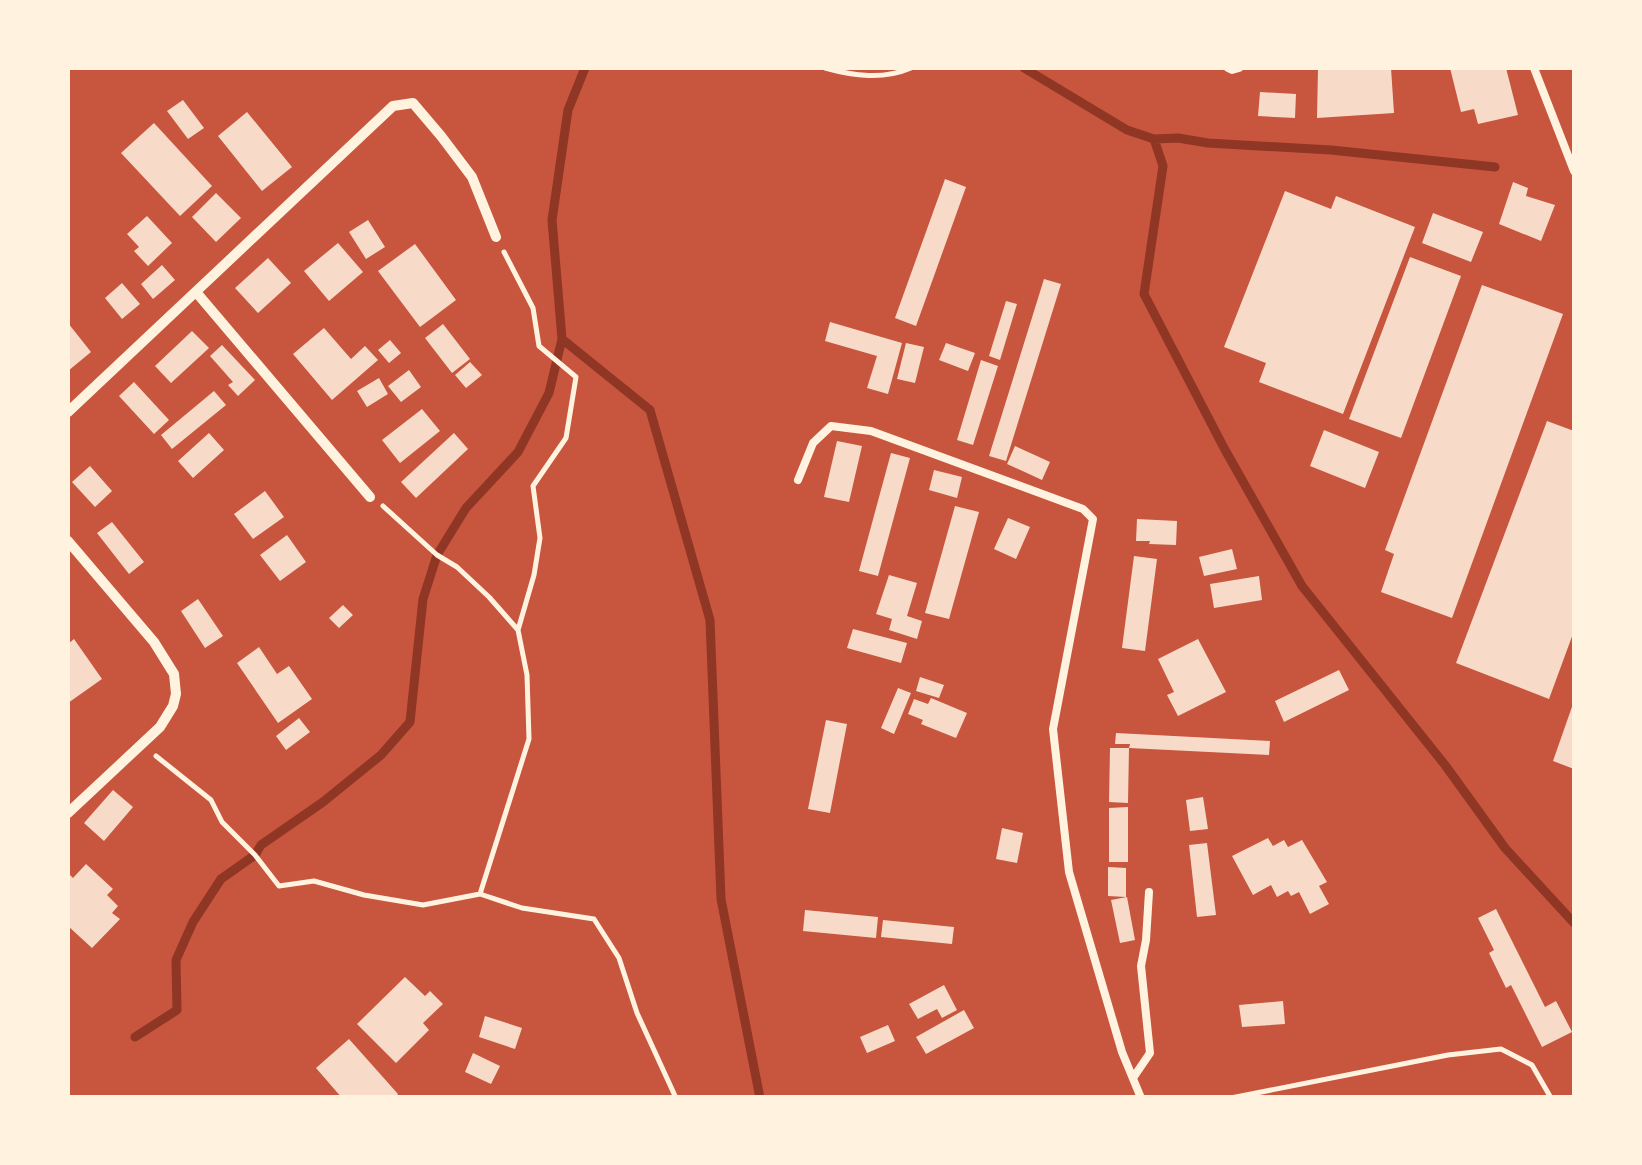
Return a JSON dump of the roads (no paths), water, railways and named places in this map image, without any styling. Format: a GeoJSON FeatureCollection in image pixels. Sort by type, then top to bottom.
{"type":"FeatureCollection","features":[{"type":"Feature","properties":{"kind":"street"},"geometry":{"type":"LineString","coordinates":[[68,412],[393,106],[413,104],[442,136],[472,177],[496,238]]}},
{"type":"Feature","properties":{"kind":"street"},"geometry":{"type":"LineString","coordinates":[[196,292],[370,497]]}},
{"type":"Feature","properties":{"kind":"street"},"geometry":{"type":"LineString","coordinates":[[68,541],[154,642],[174,674],[176,694],[160,727],[68,813]]}},
{"type":"Feature","properties":{"kind":"lane"},"geometry":{"type":"LineString","coordinates":[[1228,68],[1239,68]]}},
{"type":"Feature","properties":{"kind":"lane"},"geometry":{"type":"LineString","coordinates":[[1534,68],[1574,171]]}},
{"type":"Feature","properties":{"kind":"lane"},"geometry":{"type":"LineString","coordinates":[[798,480],[813,443],[831,426],[871,431],[1082,510],[1093,519],[1053,729],[1068,872],[1122,1052],[1141,1098]]}},
{"type":"Feature","properties":{"kind":"lane"},"geometry":{"type":"LineString","coordinates":[[1133,1078],[1150,1052],[1140,966],[1149,892]]}},
{"type":"Feature","properties":{"kind":"waterway"},"geometry":{"type":"LineString","coordinates":[[135,1037],[177,1010],[176,960],[193,922],[221,879],[381,755],[410,722],[423,599],[437,555],[466,508],[518,452],[549,393],[562,339],[552,220],[568,110],[585,68]]}},
{"type":"Feature","properties":{"kind":"waterway"},"geometry":{"type":"LineString","coordinates":[[1024,68],[1127,130],[1154,139],[1331,150],[1495,167]]}},
{"type":"Feature","properties":{"kind":"waterway"},"geometry":{"type":"LineString","coordinates":[[1154,139],[1163,166],[1144,294],[1224,448],[1302,586],[1445,765],[1505,848],[1574,923]]}},
{"type":"Feature","properties":{"kind":"waterway"},"geometry":{"type":"LineString","coordinates":[[562,339],[650,410],[710,620],[721,899],[760,1098]]}}]}
